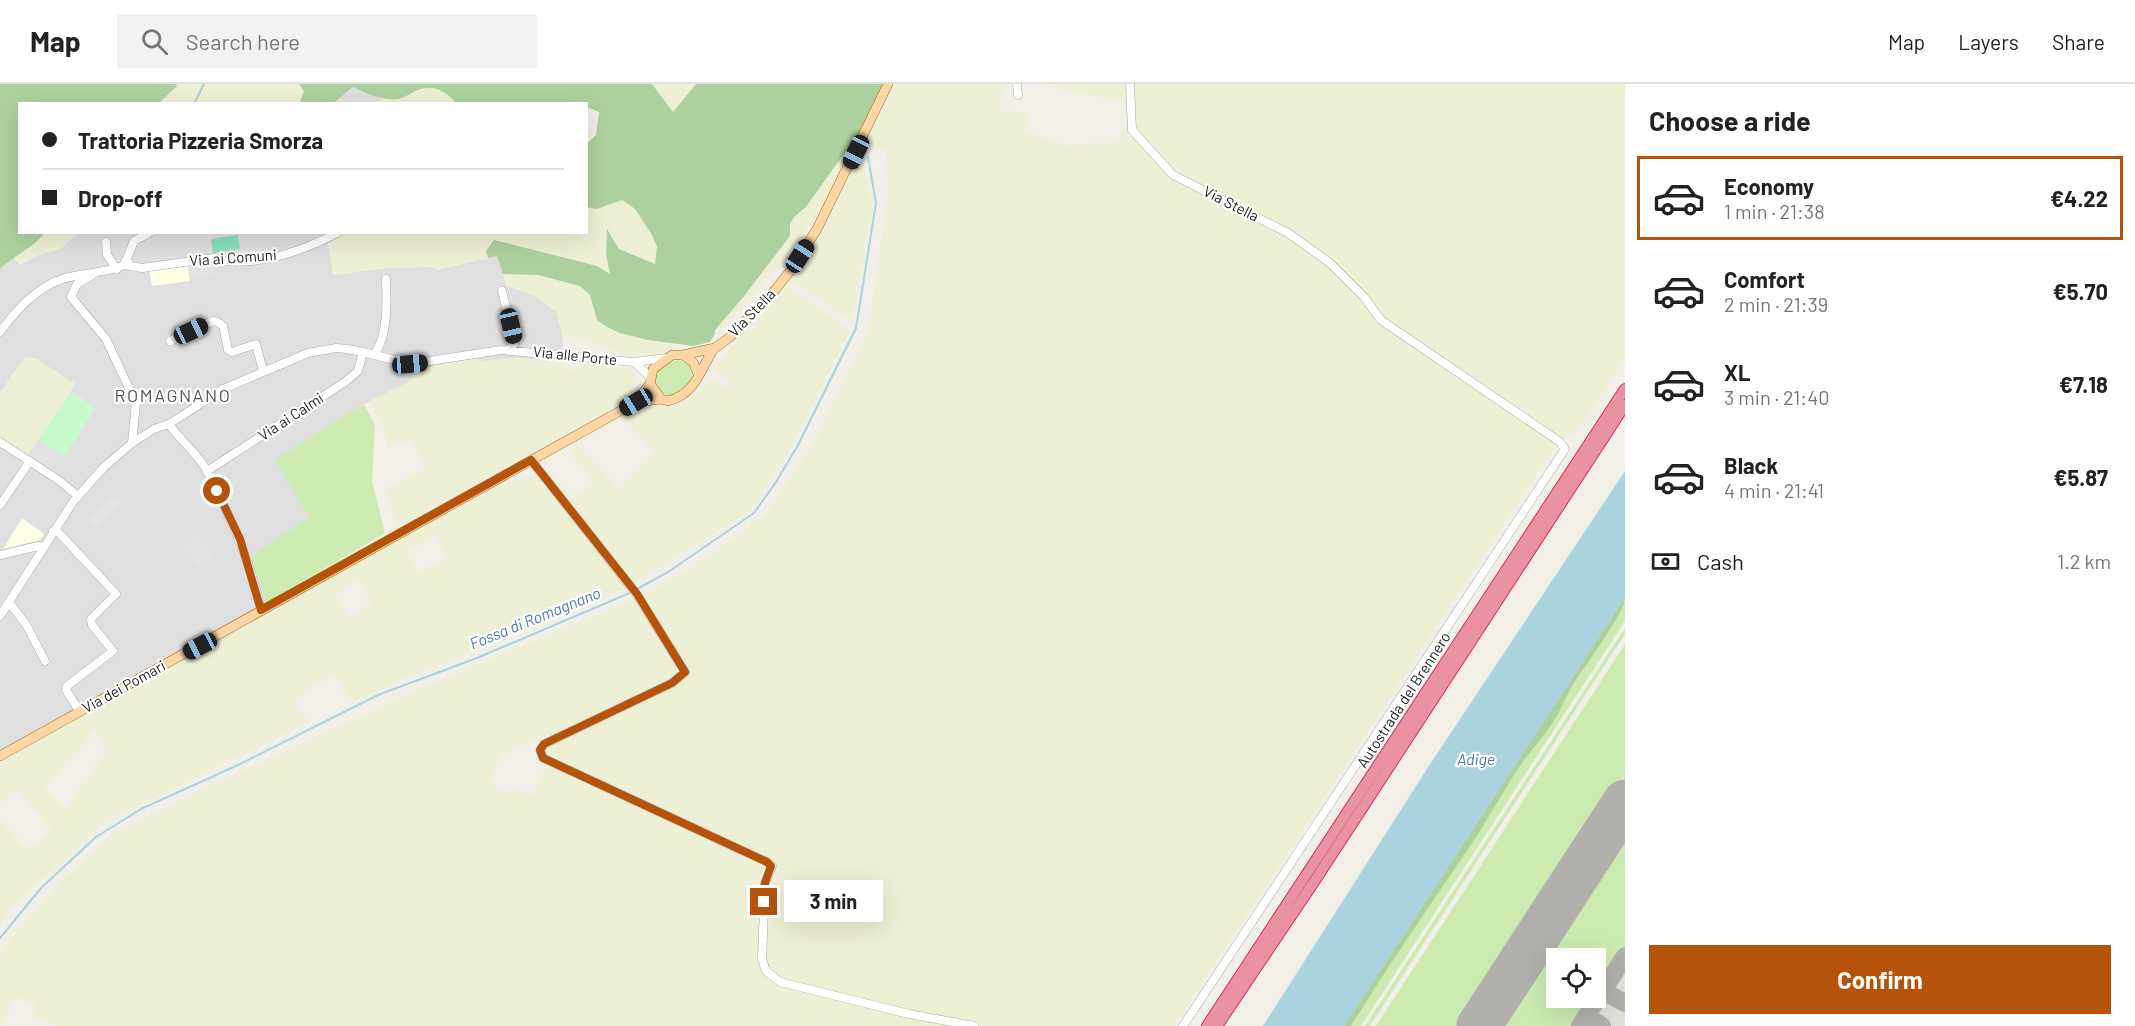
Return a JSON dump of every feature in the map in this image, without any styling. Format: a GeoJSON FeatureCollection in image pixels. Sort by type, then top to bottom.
{"type":"FeatureCollection","features":[{"type":"Feature","properties":{"kind":"highway","name":"Autostrada del Brennero"},"geometry":{"type":"LineString","coordinates":[[1207,1026],[1625,389]]}},
{"type":"Feature","properties":{"kind":"highway","name":"Autostrada del Brennero"},"geometry":{"type":"LineString","coordinates":[[1217,1026],[1314,882],[1625,405]]}},
{"type":"Feature","properties":{"kind":"main road","name":"Via Stella"},"geometry":{"type":"LineString","coordinates":[[683,355],[714,348],[730,337],[791,270],[817,229],[888,84]]}},
{"type":"Feature","properties":{"kind":"main road","name":"Via Stella"},"geometry":{"type":"LineString","coordinates":[[699,375],[714,348]]}},
{"type":"Feature","properties":{"kind":"main road"},"geometry":{"type":"LineString","coordinates":[[666,358],[672,355],[683,355],[693,362],[699,375]]}},
{"type":"Feature","properties":{"kind":"main road","name":"Via dei Pomari"},"geometry":{"type":"LineString","coordinates":[[636,402],[650,381],[653,369],[666,358]]}},
{"type":"Feature","properties":{"kind":"main road","name":"Via dei Pomari"},"geometry":{"type":"LineString","coordinates":[[0,756],[636,402],[661,399],[668,401],[684,393],[697,382],[699,375]]}},
{"type":"Feature","properties":{"kind":"main road"},"geometry":{"type":"LineString","coordinates":[[650,381],[661,399]]}},
{"type":"Feature","properties":{"kind":"street"},"geometry":{"type":"LineString","coordinates":[[1017,84],[1018,94]]}},
{"type":"Feature","properties":{"kind":"street","name":"Via Stella"},"geometry":{"type":"LineString","coordinates":[[1130,84],[1132,130],[1173,175],[1288,233],[1330,263],[1364,297],[1381,320],[1560,442],[1565,449],[1183,1026]]}},
{"type":"Feature","properties":{"kind":"street"},"geometry":{"type":"LineString","coordinates":[[106,242],[107,255],[124,265],[134,241],[147,234]]}},
{"type":"Feature","properties":{"kind":"street","name":"Via ai Comuni"},"geometry":{"type":"LineString","coordinates":[[0,332],[25,302],[49,283],[63,278],[124,265],[142,268],[214,258],[222,260],[269,258],[314,245],[335,234]]}},
{"type":"Feature","properties":{"kind":"street"},"geometry":{"type":"LineString","coordinates":[[97,272],[77,285],[71,297],[106,339],[136,403],[132,443]]}},
{"type":"Feature","properties":{"kind":"street"},"geometry":{"type":"LineString","coordinates":[[374,355],[381,345],[387,296],[386,279]]}},
{"type":"Feature","properties":{"kind":"street"},"geometry":{"type":"LineString","coordinates":[[502,291],[515,344],[508,350]]}},
{"type":"Feature","properties":{"kind":"street"},"geometry":{"type":"LineString","coordinates":[[170,341],[213,321],[218,322],[223,326],[228,350],[232,352],[256,344],[262,371]]}},
{"type":"Feature","properties":{"kind":"street","name":"Via alle Porte"},"geometry":{"type":"LineString","coordinates":[[0,616],[53,531],[78,496],[97,475],[132,443],[154,429],[169,424],[220,390],[262,371],[320,350],[336,348],[410,364],[508,350],[634,362],[666,358]]}},
{"type":"Feature","properties":{"kind":"street","name":"Via ai Calmi"},"geometry":{"type":"LineString","coordinates":[[207,471],[345,382],[357,371],[363,352]]}},
{"type":"Feature","properties":{"kind":"street","name":"Via alle Porte"},"geometry":{"type":"LineString","coordinates":[[634,362],[650,381]]}},
{"type":"Feature","properties":{"kind":"street"},"geometry":{"type":"LineString","coordinates":[[169,424],[207,471],[240,539],[261,610]]}},
{"type":"Feature","properties":{"kind":"street"},"geometry":{"type":"LineString","coordinates":[[0,442],[57,479],[78,496]]}},
{"type":"Feature","properties":{"kind":"street"},"geometry":{"type":"LineString","coordinates":[[531,460],[637,594],[685,672],[672,683],[544,744],[540,750],[543,758],[767,862],[771,866],[765,883],[762,959],[766,971],[780,982],[909,1014],[974,1026]]}},
{"type":"Feature","properties":{"kind":"street"},"geometry":{"type":"LineString","coordinates":[[0,505],[30,461]]}},
{"type":"Feature","properties":{"kind":"street"},"geometry":{"type":"LineString","coordinates":[[53,531],[59,533],[117,594],[92,619],[92,625],[113,651],[67,686],[66,690],[80,712]]}},
{"type":"Feature","properties":{"kind":"street"},"geometry":{"type":"LineString","coordinates":[[0,555],[38,546],[44,547]]}},
{"type":"Feature","properties":{"kind":"street"},"geometry":{"type":"LineString","coordinates":[[9,602],[27,626],[45,661]]}},
{"type":"Feature","properties":{"kind":"shaded area"},"geometry":{"type":"Polygon","coordinates":[[[176,84],[299,84],[304,91],[300,102],[161,102],[177,86],[176,84]]]}},
{"type":"Feature","properties":{"kind":"shaded area"},"geometry":{"type":"Polygon","coordinates":[[[652,84],[696,84],[673,113],[652,84]]]}},
{"type":"Feature","properties":{"kind":"shaded area"},"geometry":{"type":"Polygon","coordinates":[[[897,84],[1005,84],[998,110],[1029,114],[1026,131],[1067,146],[1118,142],[1122,128],[1133,133],[1136,104],[1041,84],[1625,84],[1625,358],[1578,431],[1557,443],[1174,1026],[56,1026],[33,1017],[36,1005],[14,996],[2,1026],[0,1026],[0,952],[59,882],[114,833],[415,691],[640,597],[691,568],[765,515],[814,443],[868,332],[887,200],[886,151],[866,142],[897,84]],[[544,736],[501,754],[489,783],[510,794],[513,788],[531,797],[551,754],[544,736]]]}},
{"type":"Feature","properties":{"kind":"shaded area"},"geometry":{"type":"Polygon","coordinates":[[[353,87],[381,99],[380,102],[336,102],[353,87]]]}},
{"type":"Feature","properties":{"kind":"shaded area"},"geometry":{"type":"Polygon","coordinates":[[[435,87],[455,102],[380,102],[381,99],[400,99],[418,90],[435,87]]]}},
{"type":"Feature","properties":{"kind":"shaded area"},"geometry":{"type":"Polygon","coordinates":[[[861,151],[872,207],[852,322],[791,280],[830,221],[861,151]]]}},
{"type":"Feature","properties":{"kind":"shaded area"},"geometry":{"type":"Polygon","coordinates":[[[843,155],[847,157],[812,226],[809,224],[795,247],[717,336],[715,330],[790,237],[790,224],[795,216],[814,198],[843,155]]]}},
{"type":"Feature","properties":{"kind":"shaded area"},"geometry":{"type":"Polygon","coordinates":[[[622,200],[635,209],[657,247],[655,264],[619,249],[608,230],[611,274],[597,266],[494,240],[486,251],[488,258],[437,270],[431,267],[387,268],[333,275],[328,244],[342,234],[588,234],[588,207],[596,209],[622,200]]]}},
{"type":"Feature","properties":{"kind":"shaded area"},"geometry":{"type":"Polygon","coordinates":[[[44,234],[77,234],[60,249],[38,255],[20,265],[14,258],[44,234]]]}},
{"type":"Feature","properties":{"kind":"shaded area"},"geometry":{"type":"Polygon","coordinates":[[[77,234],[343,234],[328,244],[334,275],[387,268],[431,267],[437,270],[497,256],[507,286],[533,295],[557,312],[564,361],[514,358],[416,370],[418,377],[370,401],[276,460],[311,517],[251,556],[267,602],[273,610],[238,630],[192,663],[182,660],[0,760],[0,437],[29,456],[25,357],[0,393],[0,268],[14,258],[20,265],[38,255],[60,249],[77,234]]]}},
{"type":"Feature","properties":{"kind":"shaded area"},"geometry":{"type":"Polygon","coordinates":[[[215,262],[216,277],[190,279],[189,265],[215,262]]]}},
{"type":"Feature","properties":{"kind":"shaded area"},"geometry":{"type":"Polygon","coordinates":[[[187,263],[190,281],[152,286],[149,269],[187,263]]]}},
{"type":"Feature","properties":{"kind":"shaded area"},"geometry":{"type":"Polygon","coordinates":[[[503,274],[538,275],[580,286],[590,295],[597,320],[607,327],[648,340],[675,343],[673,348],[651,357],[623,354],[587,340],[562,335],[557,312],[533,295],[507,286],[503,274]]]}},
{"type":"Feature","properties":{"kind":"shaded area"},"geometry":{"type":"Polygon","coordinates":[[[786,285],[851,330],[792,445],[751,510],[623,590],[400,680],[354,702],[332,673],[294,700],[308,722],[101,824],[12,908],[0,924],[0,821],[27,850],[52,830],[15,788],[0,803],[0,760],[182,660],[192,663],[238,630],[499,486],[539,473],[544,479],[551,473],[573,499],[595,483],[570,451],[577,444],[619,490],[655,453],[620,417],[639,407],[682,403],[714,378],[727,389],[731,384],[713,369],[747,328],[751,330],[786,285]],[[435,536],[406,551],[419,573],[447,558],[435,536]],[[359,579],[335,594],[349,617],[373,602],[359,579]],[[95,729],[44,789],[66,808],[107,752],[95,729]]]}},
{"type":"Feature","properties":{"kind":"shaded area"},"geometry":{"type":"Polygon","coordinates":[[[476,356],[478,361],[514,358],[564,361],[570,372],[584,364],[627,368],[637,379],[635,382],[638,390],[634,396],[397,527],[385,489],[426,468],[412,440],[386,448],[387,437],[370,401],[418,377],[416,370],[476,356]]]}},
{"type":"Feature","properties":{"kind":"shaded area"},"geometry":{"type":"Polygon","coordinates":[[[25,357],[35,358],[74,383],[28,456],[0,437],[0,393],[25,357]]]}},
{"type":"Feature","properties":{"kind":"shaded area"},"geometry":{"type":"Polygon","coordinates":[[[39,439],[61,454],[50,471],[28,456],[39,439]]]}},
{"type":"Feature","properties":{"kind":"shaded area"},"geometry":{"type":"Polygon","coordinates":[[[114,495],[122,504],[96,529],[88,521],[114,495]]]}},
{"type":"Feature","properties":{"kind":"shaded area"},"geometry":{"type":"Polygon","coordinates":[[[22,518],[44,534],[40,540],[3,549],[22,518]]]}},
{"type":"Feature","properties":{"kind":"shaded area"},"geometry":{"type":"Polygon","coordinates":[[[197,535],[213,554],[198,566],[183,546],[197,535]]]}},
{"type":"Feature","properties":{"kind":"shaded area"},"geometry":{"type":"Polygon","coordinates":[[[1625,646],[1625,1026],[1378,1026],[1625,646]]]}},
{"type":"Feature","properties":{"kind":"green space"},"geometry":{"type":"Polygon","coordinates":[[[0,84],[176,84],[177,86],[160,102],[18,102],[18,234],[44,234],[0,268],[0,84]]]}},
{"type":"Feature","properties":{"kind":"green space"},"geometry":{"type":"Polygon","coordinates":[[[299,84],[652,84],[673,112],[696,84],[888,84],[856,142],[843,155],[806,207],[795,216],[790,224],[790,236],[715,330],[710,342],[693,346],[648,340],[620,333],[597,320],[590,295],[580,286],[538,275],[503,274],[497,256],[488,258],[486,251],[494,240],[597,266],[610,274],[606,254],[607,229],[619,249],[655,264],[657,247],[635,209],[622,200],[596,209],[588,207],[588,142],[596,135],[599,112],[588,107],[588,102],[455,102],[448,95],[432,88],[421,89],[400,98],[386,99],[353,87],[335,102],[300,102],[304,91],[299,84]]]}},
{"type":"Feature","properties":{"kind":"green space"},"geometry":{"type":"Polygon","coordinates":[[[238,235],[240,249],[213,253],[211,239],[238,235]]]}},
{"type":"Feature","properties":{"kind":"green space"},"geometry":{"type":"Polygon","coordinates":[[[678,360],[688,364],[692,370],[689,383],[678,393],[671,395],[663,393],[654,384],[654,374],[669,363],[678,360]]]}},
{"type":"Feature","properties":{"kind":"green space"},"geometry":{"type":"Polygon","coordinates":[[[71,391],[96,408],[64,456],[39,439],[71,391]]]}},
{"type":"Feature","properties":{"kind":"green space"},"geometry":{"type":"Polygon","coordinates":[[[364,404],[375,425],[372,481],[385,533],[267,602],[251,556],[310,517],[275,460],[364,404]]]}},
{"type":"Feature","properties":{"kind":"green space"},"geometry":{"type":"Polygon","coordinates":[[[1625,597],[1625,621],[1361,1026],[1344,1026],[1625,597]]]}},
{"type":"Feature","properties":{"kind":"green space"},"geometry":{"type":"Polygon","coordinates":[[[1625,597],[1618,616],[1568,694],[1553,722],[1520,766],[1478,834],[1351,1026],[1344,1026],[1625,597]]]}},
{"type":"Feature","properties":{"kind":"green space"},"geometry":{"type":"Polygon","coordinates":[[[1625,628],[1625,634],[1370,1026],[1365,1026],[1625,628]]]}},
{"type":"Feature","properties":{"kind":"green space"},"geometry":{"type":"Polygon","coordinates":[[[1625,644],[1625,773],[1461,1026],[1376,1026],[1625,644]]]}},
{"type":"Feature","properties":{"kind":"green space"},"geometry":{"type":"Polygon","coordinates":[[[1625,830],[1625,947],[1606,975],[1606,948],[1549,948],[1625,830]]]}},
{"type":"Feature","properties":{"kind":"green space"},"geometry":{"type":"Polygon","coordinates":[[[1546,952],[1546,1008],[1584,1008],[1572,1026],[1504,1026],[1505,1016],[1546,952]]]}},
{"type":"Feature","properties":{"kind":"water","name":"Adige"},"geometry":{"type":"Polygon","coordinates":[[[1625,471],[1625,597],[1344,1026],[1263,1026],[1425,772],[1625,471]]]}},
{"type":"Feature","properties":{"kind":"waterway"},"geometry":{"type":"LineString","coordinates":[[195,102],[204,84]]}},
{"type":"Feature","properties":{"kind":"waterway","name":"Fossa di Romagnano"},"geometry":{"type":"LineString","coordinates":[[637,589],[668,572],[754,513],[797,447],[856,328],[876,203],[868,157]]}},
{"type":"Feature","properties":{"kind":"waterway","name":"Fossa di Romagnano"},"geometry":{"type":"LineString","coordinates":[[0,938],[41,888],[96,837],[141,809],[236,766],[378,695],[477,658],[632,592]]}},
{"type":"Feature","properties":{"kind":"taxiway"},"geometry":{"type":"LineString","coordinates":[[1580,1026],[1625,956]]}},
{"type":"Feature","properties":{"kind":"taxiway"},"geometry":{"type":"LineString","coordinates":[[1606,993],[1625,1003]]}},
{"type":"Feature","properties":{"kind":"taxiway"},"geometry":{"type":"LineString","coordinates":[[1483,1026],[1484,1019]]}},
{"type":"Feature","properties":{"kind":"taxiway"},"geometry":{"type":"LineString","coordinates":[[1580,1026],[1587,1021],[1596,1022],[1602,1026]]}},
{"type":"Feature","properties":{"kind":"runway"},"geometry":{"type":"LineString","coordinates":[[1479,1026],[1625,802]]}},
{"type":"Feature","properties":{"kind":"district","name":"ROMAGNANO"},"geometry":{"type":"Point","coordinates":[173,396]}},
{"type":"Feature","properties":{"kind":"route"},"geometry":{"type":"LineString","coordinates":[[217,491],[248,559],[261,610],[531,460],[637,594],[685,672],[672,683],[544,744],[540,750],[543,758],[767,862],[771,866],[765,883],[764,902]]}}]}
